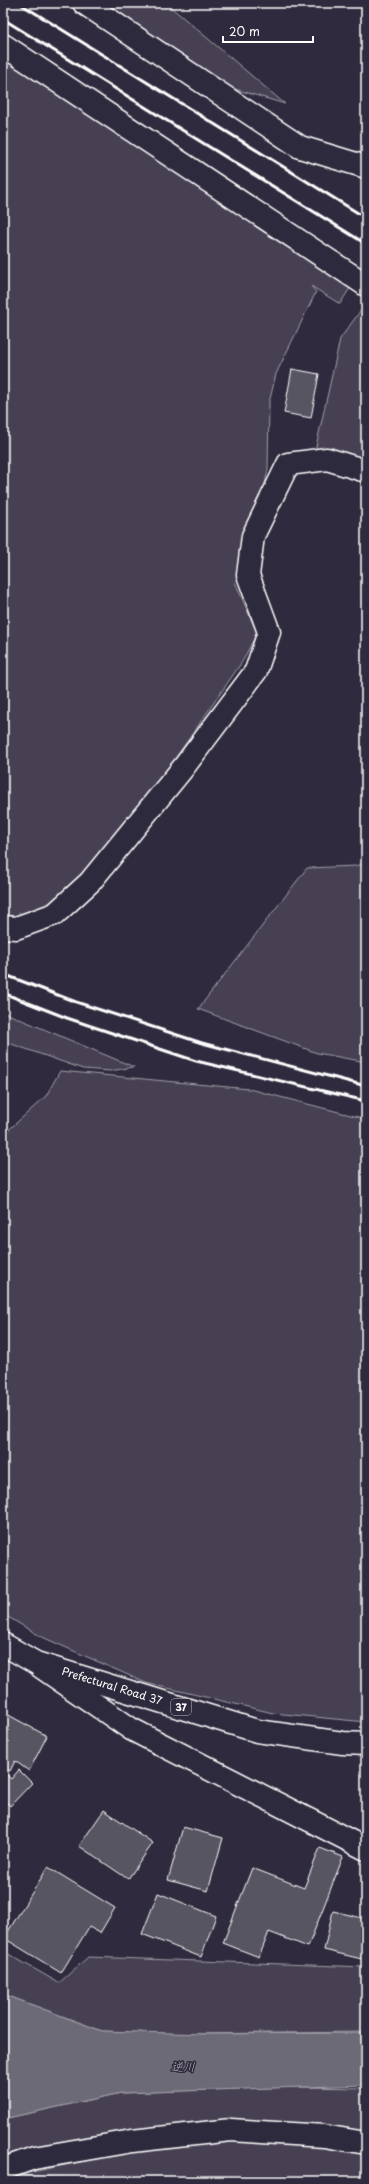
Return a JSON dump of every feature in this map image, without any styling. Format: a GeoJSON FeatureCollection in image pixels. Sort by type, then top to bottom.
{"type":"FeatureCollection","features":[{"type":"Feature","properties":{"kind":"street"},"geometry":{"type":"LineString","coordinates":[[84,3],[300,147],[366,167]]}},
{"type":"Feature","properties":{"kind":"street"},"geometry":{"type":"LineString","coordinates":[[3,45],[366,285]]}},
{"type":"Feature","properties":{"kind":"street"},"geometry":{"type":"LineString","coordinates":[[3,927],[16,928],[55,914],[90,882],[183,768],[256,671],[269,632],[248,575],[253,536],[288,464],[328,459],[366,471]]}},
{"type":"Feature","properties":{"kind":"street","name":"Prefectural Road 37"},"geometry":{"type":"LineString","coordinates":[[3,1644],[36,1663],[257,1731],[342,1743],[366,1744]]}},
{"type":"Feature","properties":{"kind":"street"},"geometry":{"type":"LineString","coordinates":[[36,1663],[131,1729],[366,1849]]}},
{"type":"Feature","properties":{"kind":"street"},"geometry":{"type":"LineString","coordinates":[[3,2169],[34,2158],[132,2141],[231,2130],[324,2136],[366,2143]]}},
{"type":"Feature","properties":{"kind":"shaded area"},"geometry":{"type":"Polygon","coordinates":[[[103,3],[166,3],[285,104],[228,87],[103,3]]]}},
{"type":"Feature","properties":{"kind":"shaded area"},"geometry":{"type":"Polygon","coordinates":[[[3,45],[287,239],[350,288],[340,304],[311,286],[316,292],[276,374],[269,403],[268,469],[256,530],[235,582],[257,633],[242,662],[90,882],[16,928],[3,921],[3,45]]]}},
{"type":"Feature","properties":{"kind":"shaded area"},"geometry":{"type":"Polygon","coordinates":[[[366,303],[366,473],[313,460],[340,339],[366,303]]]}},
{"type":"Feature","properties":{"kind":"shaded area"},"geometry":{"type":"Polygon","coordinates":[[[366,862],[366,1062],[317,1053],[198,1009],[307,868],[356,866],[366,862]]]}},
{"type":"Feature","properties":{"kind":"shaded area"},"geometry":{"type":"Polygon","coordinates":[[[3,1012],[134,1067],[110,1071],[83,1069],[3,1041],[3,1012]]]}},
{"type":"Feature","properties":{"kind":"shaded area"},"geometry":{"type":"Polygon","coordinates":[[[60,1071],[249,1089],[366,1119],[366,1722],[273,1713],[146,1683],[40,1636],[3,1614],[3,1135],[46,1096],[60,1071]]]}},
{"type":"Feature","properties":{"kind":"shaded area"},"geometry":{"type":"Polygon","coordinates":[[[3,1951],[59,1983],[88,1957],[366,1967],[366,2032],[186,2034],[102,2031],[3,1994],[3,1951]]]}},
{"type":"Feature","properties":{"kind":"shaded area"},"geometry":{"type":"Polygon","coordinates":[[[294,2087],[366,2088],[366,2143],[212,2121],[27,2149],[3,2156],[3,2119],[121,2093],[294,2087]]]}},
{"type":"Feature","properties":{"kind":"shaded area"},"geometry":{"type":"Polygon","coordinates":[[[231,2130],[366,2154],[366,2181],[105,2181],[18,2175],[231,2130]]]}},
{"type":"Feature","properties":{"kind":"water","name":"逆川"},"geometry":{"type":"Polygon","coordinates":[[[3,1994],[102,2031],[204,2034],[366,2033],[366,2085],[121,2093],[3,2119],[3,2070],[7,2068],[3,2064],[3,1994]]]}},
{"type":"Feature","properties":{"kind":"building"},"geometry":{"type":"Polygon","coordinates":[[[292,369],[319,374],[311,418],[284,413],[292,369]]]}},
{"type":"Feature","properties":{"kind":"building"},"geometry":{"type":"Polygon","coordinates":[[[3,1712],[47,1736],[29,1771],[15,1761],[10,1771],[3,1767],[3,1712]]]}},
{"type":"Feature","properties":{"kind":"building"},"geometry":{"type":"Polygon","coordinates":[[[19,1770],[32,1783],[10,1806],[3,1799],[3,1771],[11,1779],[19,1770]]]}},
{"type":"Feature","properties":{"kind":"building"},"geometry":{"type":"Polygon","coordinates":[[[104,1810],[153,1843],[128,1879],[79,1846],[104,1810]]]}},
{"type":"Feature","properties":{"kind":"building"},"geometry":{"type":"Polygon","coordinates":[[[183,1827],[223,1838],[208,1891],[168,1880],[183,1827]]]}},
{"type":"Feature","properties":{"kind":"building"},"geometry":{"type":"Polygon","coordinates":[[[320,1848],[343,1857],[308,1947],[269,1932],[259,1957],[223,1943],[252,1868],[304,1888],[320,1848]]]}},
{"type":"Feature","properties":{"kind":"building"},"geometry":{"type":"Polygon","coordinates":[[[48,1867],[115,1908],[100,1933],[89,1927],[61,1973],[4,1938],[48,1867]]]}},
{"type":"Feature","properties":{"kind":"building"},"geometry":{"type":"Polygon","coordinates":[[[158,1893],[216,1916],[201,1957],[142,1934],[158,1893]]]}},
{"type":"Feature","properties":{"kind":"building"},"geometry":{"type":"Polygon","coordinates":[[[333,1911],[366,1919],[366,1960],[324,1950],[333,1911]]]}},
{"type":"Feature","properties":{"kind":"railway"},"geometry":{"type":"LineString","coordinates":[[19,3],[366,218]]}},
{"type":"Feature","properties":{"kind":"railway"},"geometry":{"type":"LineString","coordinates":[[3,19],[366,244]]}},
{"type":"Feature","properties":{"kind":"railway"},"geometry":{"type":"LineString","coordinates":[[3,974],[76,1002],[202,1043],[366,1086]]}},
{"type":"Feature","properties":{"kind":"railway"},"geometry":{"type":"LineString","coordinates":[[3,993],[67,1018],[196,1061],[366,1101]]}}]}
